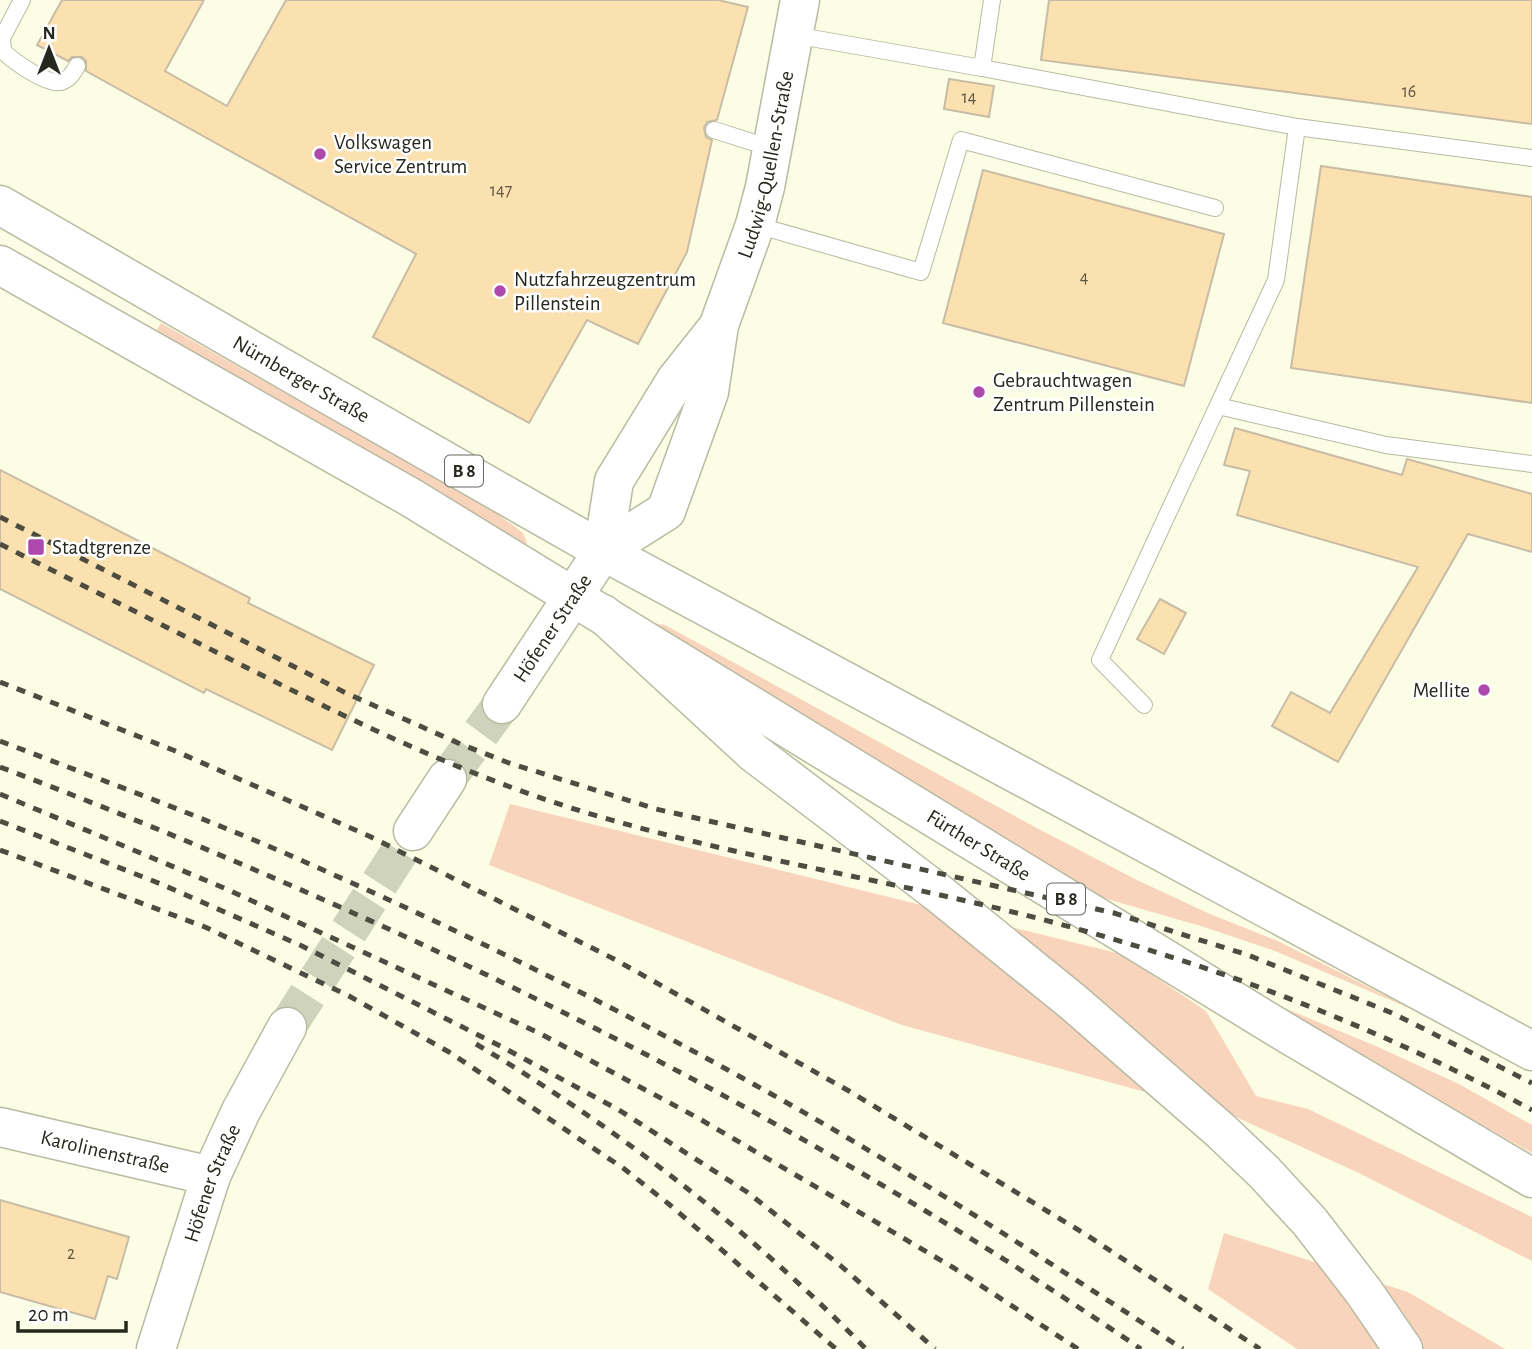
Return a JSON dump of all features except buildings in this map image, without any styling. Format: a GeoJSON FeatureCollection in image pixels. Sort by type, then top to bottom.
{"type":"FeatureCollection","features":[{"type":"Feature","properties":{"kind":"main road","name":"Ludwig-Quellen-Straße"},"geometry":{"type":"LineString","coordinates":[[603,551],[666,511],[709,392],[719,325],[755,225],[774,149],[797,18]]}},
{"type":"Feature","properties":{"kind":"main road","name":"Nürnberger Straße"},"geometry":{"type":"LineString","coordinates":[[0,205],[603,551]]}},
{"type":"Feature","properties":{"kind":"main road","name":"B 8"},"geometry":{"type":"LineString","coordinates":[[0,265],[410,497],[588,605]]}},
{"type":"Feature","properties":{"kind":"main road","name":"Ludwig-Quellen-Straße"},"geometry":{"type":"LineString","coordinates":[[603,551],[614,481],[676,380],[719,325]]}},
{"type":"Feature","properties":{"kind":"main road","name":"Höfener Straße"},"geometry":{"type":"LineString","coordinates":[[502,704],[588,605],[603,551]]}},
{"type":"Feature","properties":{"kind":"main road","name":"B 8"},"geometry":{"type":"LineString","coordinates":[[603,551],[1532,1051]]}},
{"type":"Feature","properties":{"kind":"main road","name":"Fürther Straße"},"geometry":{"type":"LineString","coordinates":[[588,605],[1264,1020],[1532,1178]]}},
{"type":"Feature","properties":{"kind":"main road"},"geometry":{"type":"LineString","coordinates":[[588,605],[754,753],[937,892],[1073,1002],[1221,1131],[1310,1222],[1364,1292],[1403,1349]]}},
{"type":"Feature","properties":{"kind":"main road"},"geometry":{"type":"LineString","coordinates":[[413,831],[447,779]]}},
{"type":"Feature","properties":{"kind":"main road","name":"Höfener Straße"},"geometry":{"type":"LineString","coordinates":[[156,1349],[211,1176],[241,1111],[287,1027]]}},
{"type":"Feature","properties":{"kind":"main road","name":"Karolinenstraße"},"geometry":{"type":"LineString","coordinates":[[0,1127],[211,1176]]}},
{"type":"Feature","properties":{"kind":"lane"},"geometry":{"type":"LineString","coordinates":[[22,0],[2,37],[3,51],[13,61],[49,81],[59,83],[69,78],[77,66]]}},
{"type":"Feature","properties":{"kind":"lane"},"geometry":{"type":"LineString","coordinates":[[982,68],[992,0]]}},
{"type":"Feature","properties":{"kind":"lane"},"geometry":{"type":"LineString","coordinates":[[797,18],[982,68],[1297,127],[1532,158]]}},
{"type":"Feature","properties":{"kind":"lane"},"geometry":{"type":"LineString","coordinates":[[1144,705],[1100,660],[1276,280],[1297,127]]}},
{"type":"Feature","properties":{"kind":"lane"},"geometry":{"type":"LineString","coordinates":[[714,130],[774,149]]}},
{"type":"Feature","properties":{"kind":"lane"},"geometry":{"type":"LineString","coordinates":[[755,225],[921,272],[961,140],[1215,208]]}},
{"type":"Feature","properties":{"kind":"lane"},"geometry":{"type":"LineString","coordinates":[[1218,406],[1386,445],[1532,464]]}},
{"type":"Feature","properties":{"kind":"shaded area"},"geometry":{"type":"Polygon","coordinates":[[[161,323],[494,511],[523,533],[527,543],[523,546],[155,333],[161,323]]]}},
{"type":"Feature","properties":{"kind":"shaded area"},"geometry":{"type":"Polygon","coordinates":[[[653,623],[665,625],[1137,880],[1210,914],[1280,942],[1416,1011],[1275,951],[1093,895],[653,623]]]}},
{"type":"Feature","properties":{"kind":"shaded area"},"geometry":{"type":"Polygon","coordinates":[[[510,804],[1121,954],[1206,1011],[1256,1096],[1308,1109],[1532,1217],[1532,1261],[1361,1174],[1236,1117],[902,1025],[489,865],[510,804]]]}},
{"type":"Feature","properties":{"kind":"shaded area"},"geometry":{"type":"Polygon","coordinates":[[[1270,1002],[1459,1084],[1532,1125],[1532,1153],[1399,1079],[1270,1002]]]}},
{"type":"Feature","properties":{"kind":"shaded area"},"geometry":{"type":"Polygon","coordinates":[[[1224,1233],[1408,1292],[1505,1349],[1297,1349],[1208,1289],[1224,1233]]]}},
{"type":"Feature","properties":{"kind":"tunnel"},"geometry":{"type":"LineString","coordinates":[[447,779],[502,704]]}},
{"type":"Feature","properties":{"kind":"tunnel"},"geometry":{"type":"LineString","coordinates":[[287,1027],[413,831]]}},
{"type":"Feature","properties":{"kind":"railway"},"geometry":{"type":"LineString","coordinates":[[0,517],[346,693],[509,763],[656,809],[1114,913],[1248,955],[1392,1013],[1532,1083]]}},
{"type":"Feature","properties":{"kind":"railway"},"geometry":{"type":"LineString","coordinates":[[0,544],[350,718],[488,779],[639,828],[1025,915],[1156,952],[1348,1022],[1471,1078],[1532,1110]]}},
{"type":"Feature","properties":{"kind":"railway"},"geometry":{"type":"LineString","coordinates":[[0,682],[173,750],[369,836],[614,959],[849,1091],[1085,1234],[1260,1349]]}},
{"type":"Feature","properties":{"kind":"railway"},"geometry":{"type":"LineString","coordinates":[[0,741],[287,854],[465,935],[582,993],[810,1116],[971,1213],[1183,1349]]}},
{"type":"Feature","properties":{"kind":"railway"},"geometry":{"type":"LineString","coordinates":[[0,767],[297,888],[443,954],[588,1025],[730,1099],[870,1178],[1007,1261],[1141,1349]]}},
{"type":"Feature","properties":{"kind":"railway"},"geometry":{"type":"LineString","coordinates":[[0,794],[224,888],[541,1034],[698,1118],[847,1205],[954,1268],[1078,1349]]}},
{"type":"Feature","properties":{"kind":"railway"},"geometry":{"type":"LineString","coordinates":[[0,821],[161,884],[302,946],[506,1049],[619,1110],[747,1192],[841,1266],[935,1349]]}},
{"type":"Feature","properties":{"kind":"railway"},"geometry":{"type":"LineString","coordinates":[[0,850],[205,927],[349,996],[449,1052],[623,1168],[670,1205],[836,1349]]}},
{"type":"Feature","properties":{"kind":"railway"},"geometry":{"type":"LineString","coordinates":[[476,1044],[581,1111],[681,1184],[776,1263],[866,1349]]}},
{"type":"Feature","properties":{"kind":"place","name":"Volkswagen Service Zentrum"},"geometry":{"type":"Point","coordinates":[320,154]}},
{"type":"Feature","properties":{"kind":"place","name":"Nutzfahrzeugzentrum Pillenstein"},"geometry":{"type":"Point","coordinates":[500,291]}},
{"type":"Feature","properties":{"kind":"place","name":"Gebrauchtwagen Zentrum Pillenstein"},"geometry":{"type":"Point","coordinates":[979,392]}},
{"type":"Feature","properties":{"kind":"place","name":"Stadtgrenze"},"geometry":{"type":"Point","coordinates":[36,547]}},
{"type":"Feature","properties":{"kind":"place","name":"Mellite"},"geometry":{"type":"Point","coordinates":[1484,690]}}]}
